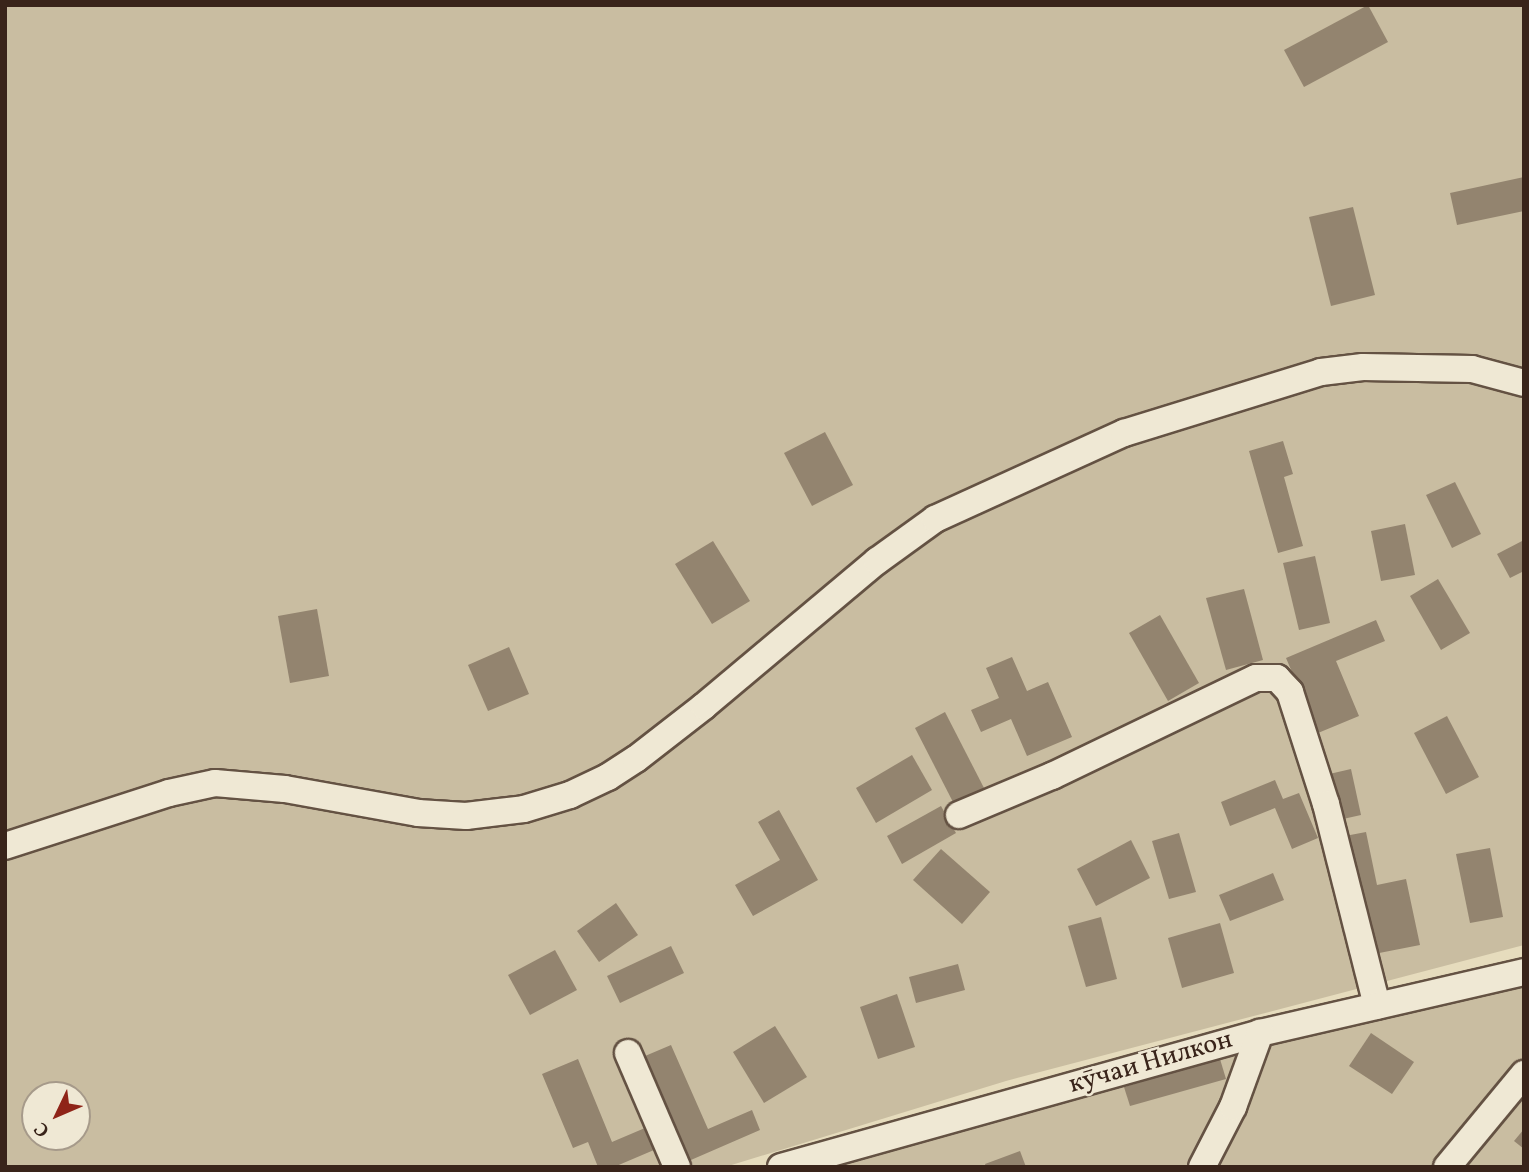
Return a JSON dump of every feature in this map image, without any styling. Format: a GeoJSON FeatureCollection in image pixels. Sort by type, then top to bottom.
{"type":"FeatureCollection","features":[{"type":"Feature","properties":{"kind":"street"},"geometry":{"type":"LineString","coordinates":[[5,846],[169,793],[215,783],[285,789],[418,813],[466,816],[524,809],[570,795],[608,777],[636,759],[704,706],[877,561],[935,519],[1124,433],[1321,372],[1363,367],[1472,369],[1524,383]]}},
{"type":"Feature","properties":{"kind":"street"},"geometry":{"type":"LineString","coordinates":[[959,815],[1052,776],[1256,678],[1277,678],[1290,692],[1326,804],[1377,1006]]}},
{"type":"Feature","properties":{"kind":"street","name":"кӯчаи Нилкон"},"geometry":{"type":"LineString","coordinates":[[781,1167],[1260,1032],[1524,972]]}},
{"type":"Feature","properties":{"kind":"street"},"geometry":{"type":"LineString","coordinates":[[1202,1167],[1233,1107],[1260,1032]]}},
{"type":"Feature","properties":{"kind":"street"},"geometry":{"type":"LineString","coordinates":[[628,1053],[677,1167]]}},
{"type":"Feature","properties":{"kind":"street"},"geometry":{"type":"LineString","coordinates":[[1447,1167],[1524,1074]]}},
{"type":"Feature","properties":{"kind":"shaded area"},"geometry":{"type":"Polygon","coordinates":[[[5,5],[1524,5],[1524,945],[1006,1081],[725,1167],[5,1167],[5,5]]]}},
{"type":"Feature","properties":{"kind":"shaded area"},"geometry":{"type":"Polygon","coordinates":[[[1524,985],[1524,1167],[836,1167],[1260,1043],[1524,985]]]}},
{"type":"Feature","properties":{"kind":"building"},"geometry":{"type":"Polygon","coordinates":[[[1368,5],[1388,42],[1304,87],[1284,50],[1368,5]]]}},
{"type":"Feature","properties":{"kind":"building"},"geometry":{"type":"Polygon","coordinates":[[[1524,177],[1524,211],[1457,225],[1450,193],[1524,177]]]}},
{"type":"Feature","properties":{"kind":"building"},"geometry":{"type":"Polygon","coordinates":[[[1353,207],[1375,295],[1331,306],[1309,217],[1353,207]]]}},
{"type":"Feature","properties":{"kind":"building"},"geometry":{"type":"Polygon","coordinates":[[[825,432],[853,485],[812,506],[784,453],[825,432]]]}},
{"type":"Feature","properties":{"kind":"building"},"geometry":{"type":"Polygon","coordinates":[[[1283,441],[1293,474],[1284,477],[1303,546],[1278,553],[1249,451],[1283,441]]]}},
{"type":"Feature","properties":{"kind":"building"},"geometry":{"type":"Polygon","coordinates":[[[1455,482],[1481,534],[1452,548],[1426,495],[1455,482]]]}},
{"type":"Feature","properties":{"kind":"building"},"geometry":{"type":"Polygon","coordinates":[[[1405,524],[1415,575],[1381,581],[1371,531],[1405,524]]]}},
{"type":"Feature","properties":{"kind":"building"},"geometry":{"type":"Polygon","coordinates":[[[1524,540],[1524,571],[1510,578],[1497,554],[1524,540]]]}},
{"type":"Feature","properties":{"kind":"building"},"geometry":{"type":"Polygon","coordinates":[[[713,541],[750,601],[712,624],[675,564],[713,541]]]}},
{"type":"Feature","properties":{"kind":"building"},"geometry":{"type":"Polygon","coordinates":[[[1315,556],[1330,623],[1299,630],[1283,563],[1315,556]]]}},
{"type":"Feature","properties":{"kind":"building"},"geometry":{"type":"Polygon","coordinates":[[[1438,579],[1470,633],[1441,650],[1410,596],[1438,579]]]}},
{"type":"Feature","properties":{"kind":"building"},"geometry":{"type":"Polygon","coordinates":[[[1244,589],[1263,660],[1226,670],[1206,598],[1244,589]]]}},
{"type":"Feature","properties":{"kind":"building"},"geometry":{"type":"Polygon","coordinates":[[[317,609],[329,676],[290,683],[278,616],[317,609]]]}},
{"type":"Feature","properties":{"kind":"building"},"geometry":{"type":"Polygon","coordinates":[[[1160,615],[1199,683],[1168,701],[1129,633],[1160,615]]]}},
{"type":"Feature","properties":{"kind":"building"},"geometry":{"type":"Polygon","coordinates":[[[1376,620],[1385,641],[1336,661],[1359,716],[1318,733],[1286,658],[1376,620]]]}},
{"type":"Feature","properties":{"kind":"building"},"geometry":{"type":"Polygon","coordinates":[[[509,647],[529,694],[488,711],[468,665],[509,647]]]}},
{"type":"Feature","properties":{"kind":"building"},"geometry":{"type":"Polygon","coordinates":[[[1012,657],[1027,691],[1048,682],[1072,737],[1027,756],[1011,719],[981,732],[971,710],[999,698],[986,668],[1012,657]]]}},
{"type":"Feature","properties":{"kind":"building"},"geometry":{"type":"Polygon","coordinates":[[[945,712],[984,788],[954,804],[915,728],[945,712]]]}},
{"type":"Feature","properties":{"kind":"building"},"geometry":{"type":"Polygon","coordinates":[[[1447,716],[1479,777],[1446,794],[1414,733],[1447,716]]]}},
{"type":"Feature","properties":{"kind":"building"},"geometry":{"type":"Polygon","coordinates":[[[912,755],[932,790],[876,823],[856,788],[912,755]]]}},
{"type":"Feature","properties":{"kind":"building"},"geometry":{"type":"Polygon","coordinates":[[[1351,769],[1361,815],[1334,821],[1325,775],[1351,769]]]}},
{"type":"Feature","properties":{"kind":"building"},"geometry":{"type":"Polygon","coordinates":[[[1275,780],[1283,799],[1299,793],[1318,838],[1292,849],[1275,808],[1230,826],[1221,802],[1275,780]]]}},
{"type":"Feature","properties":{"kind":"building"},"geometry":{"type":"Polygon","coordinates":[[[941,806],[956,833],[902,864],[887,836],[941,806]]]}},
{"type":"Feature","properties":{"kind":"building"},"geometry":{"type":"Polygon","coordinates":[[[779,810],[818,880],[753,916],[735,885],[780,860],[758,822],[779,810]]]}},
{"type":"Feature","properties":{"kind":"building"},"geometry":{"type":"Polygon","coordinates":[[[1366,832],[1377,885],[1406,879],[1420,945],[1369,955],[1345,836],[1366,832]]]}},
{"type":"Feature","properties":{"kind":"building"},"geometry":{"type":"Polygon","coordinates":[[[1179,833],[1196,892],[1169,899],[1152,841],[1179,833]]]}},
{"type":"Feature","properties":{"kind":"building"},"geometry":{"type":"Polygon","coordinates":[[[1131,840],[1150,878],[1096,906],[1077,869],[1131,840]]]}},
{"type":"Feature","properties":{"kind":"building"},"geometry":{"type":"Polygon","coordinates":[[[1490,848],[1503,917],[1470,923],[1456,854],[1490,848]]]}},
{"type":"Feature","properties":{"kind":"building"},"geometry":{"type":"Polygon","coordinates":[[[941,849],[990,892],[962,924],[913,880],[941,849]]]}},
{"type":"Feature","properties":{"kind":"building"},"geometry":{"type":"Polygon","coordinates":[[[1273,873],[1284,900],[1230,921],[1219,895],[1273,873]]]}},
{"type":"Feature","properties":{"kind":"building"},"geometry":{"type":"Polygon","coordinates":[[[616,903],[638,935],[599,962],[577,931],[616,903]]]}},
{"type":"Feature","properties":{"kind":"building"},"geometry":{"type":"Polygon","coordinates":[[[1101,917],[1117,979],[1086,987],[1068,926],[1101,917]]]}},
{"type":"Feature","properties":{"kind":"building"},"geometry":{"type":"Polygon","coordinates":[[[1220,923],[1234,973],[1182,988],[1168,938],[1220,923]]]}},
{"type":"Feature","properties":{"kind":"building"},"geometry":{"type":"Polygon","coordinates":[[[671,946],[684,973],[620,1003],[607,976],[671,946]]]}},
{"type":"Feature","properties":{"kind":"building"},"geometry":{"type":"Polygon","coordinates":[[[555,950],[577,990],[530,1015],[508,975],[555,950]]]}},
{"type":"Feature","properties":{"kind":"building"},"geometry":{"type":"Polygon","coordinates":[[[958,964],[965,990],[916,1003],[909,977],[958,964]]]}},
{"type":"Feature","properties":{"kind":"building"},"geometry":{"type":"Polygon","coordinates":[[[897,994],[915,1047],[878,1059],[860,1007],[897,994]]]}},
{"type":"Feature","properties":{"kind":"building"},"geometry":{"type":"Polygon","coordinates":[[[775,1026],[807,1077],[764,1103],[733,1052],[775,1026]]]}},
{"type":"Feature","properties":{"kind":"building"},"geometry":{"type":"Polygon","coordinates":[[[1371,1033],[1414,1062],[1392,1094],[1349,1066],[1371,1033]]]}},
{"type":"Feature","properties":{"kind":"building"},"geometry":{"type":"Polygon","coordinates":[[[671,1045],[708,1129],[752,1110],[760,1130],[684,1163],[638,1059],[671,1045]]]}},
{"type":"Feature","properties":{"kind":"building"},"geometry":{"type":"Polygon","coordinates":[[[578,1059],[612,1142],[652,1125],[661,1147],[614,1167],[598,1167],[588,1142],[573,1148],[542,1074],[578,1059]]]}},
{"type":"Feature","properties":{"kind":"building"},"geometry":{"type":"Polygon","coordinates":[[[1220,1059],[1226,1079],[1130,1106],[1124,1087],[1220,1059]]]}},
{"type":"Feature","properties":{"kind":"building"},"geometry":{"type":"Polygon","coordinates":[[[1524,1129],[1524,1149],[1514,1141],[1524,1129]]]}},
{"type":"Feature","properties":{"kind":"building"},"geometry":{"type":"Polygon","coordinates":[[[1020,1151],[1026,1167],[986,1167],[985,1164],[1020,1151]]]}}]}
